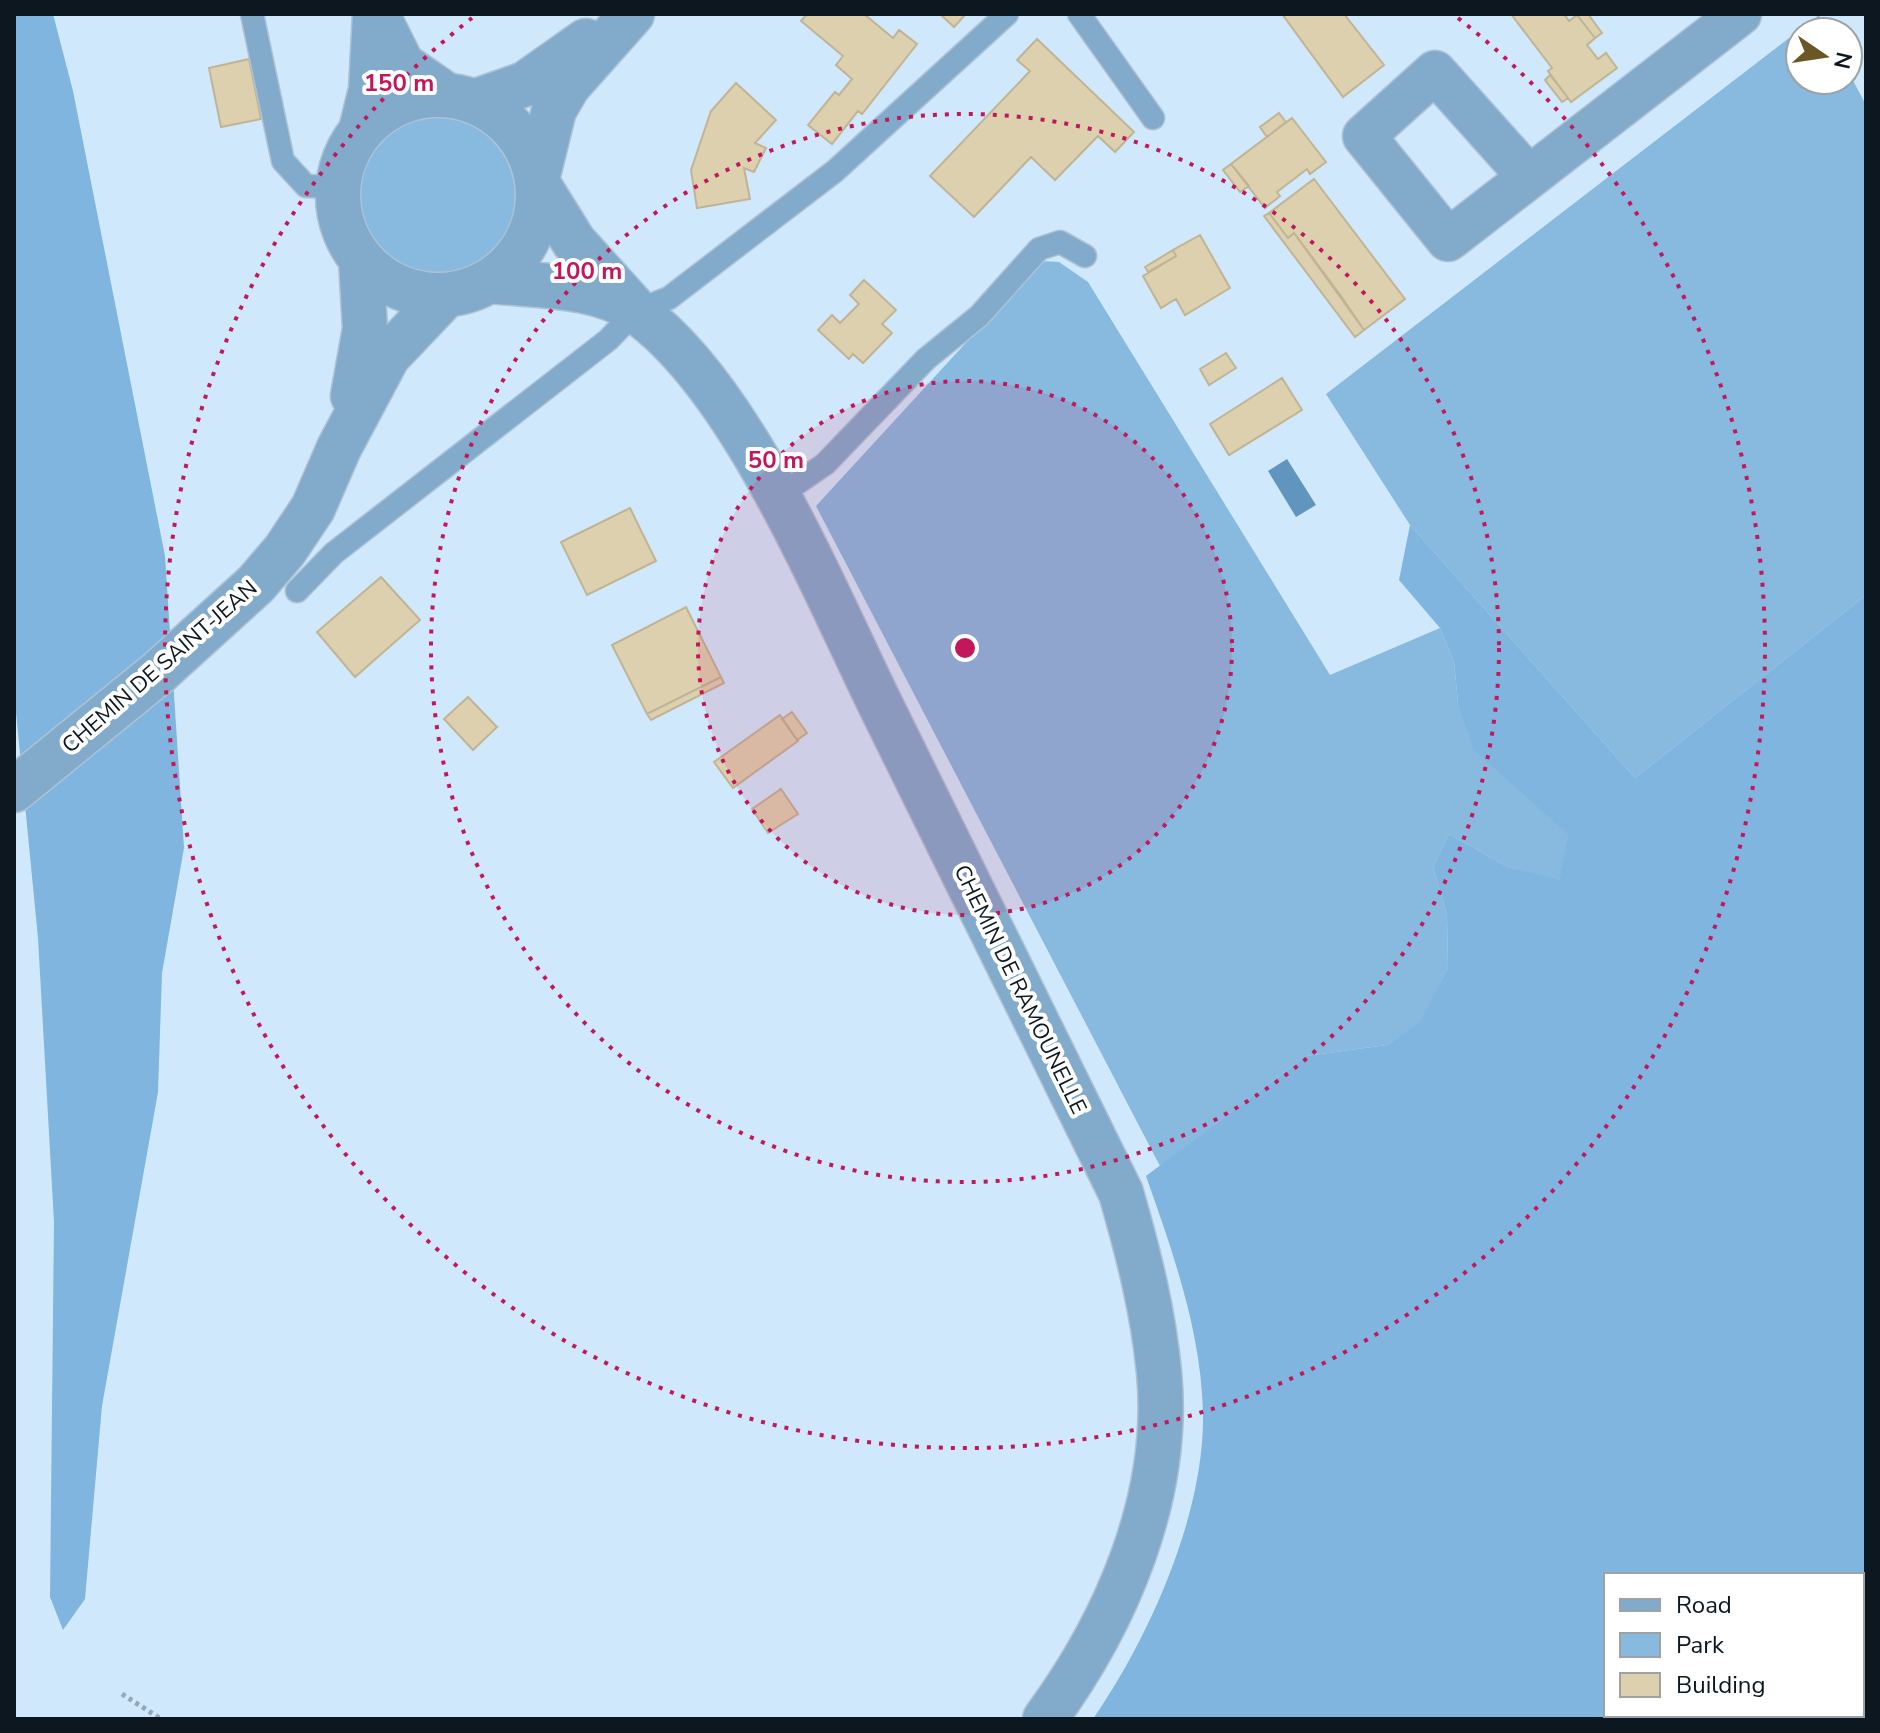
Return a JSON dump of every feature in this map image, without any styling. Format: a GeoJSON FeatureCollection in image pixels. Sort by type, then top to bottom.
{"type":"FeatureCollection","features":[{"type":"Feature","properties":{"kind":"street"},"geometry":{"type":"LineString","coordinates":[[376,14],[403,64],[461,99],[490,109],[516,132],[525,146],[537,181]]}},
{"type":"Feature","properties":{"kind":"street"},"geometry":{"type":"LineString","coordinates":[[376,14],[370,90],[359,134],[342,168],[339,187],[341,219],[361,260],[399,288],[445,296],[468,291],[490,281],[515,258],[533,229],[537,181],[554,110],[632,14]]}},
{"type":"Feature","properties":{"kind":"street"},"geometry":{"type":"LineString","coordinates":[[359,134],[389,108],[418,98],[461,99],[502,94],[547,72],[619,14]]}},
{"type":"Feature","properties":{"kind":"street"},"geometry":{"type":"LineString","coordinates":[[1528,176],[1740,14]]}},
{"type":"Feature","properties":{"kind":"street","name":"CHEMIN DE RAMOUNELLE"},"geometry":{"type":"LineString","coordinates":[[537,181],[574,242],[706,382],[777,497],[1121,1193],[1147,1288],[1160,1375],[1157,1465],[1135,1555],[1100,1632],[1045,1719]]}},
{"type":"Feature","properties":{"kind":"street","name":"CHEMIN DE SAINT-JEAN"},"geometry":{"type":"LineString","coordinates":[[339,448],[362,359],[365,329],[361,260]]}},
{"type":"Feature","properties":{"kind":"street","name":"CHEMIN DE RAMOUNELLE"},"geometry":{"type":"LineString","coordinates":[[490,281],[589,293],[636,311]]}},
{"type":"Feature","properties":{"kind":"street","name":"CHEMIN DE SAINT-JEAN"},"geometry":{"type":"LineString","coordinates":[[14,790],[139,688],[256,584],[285,550],[313,508],[339,448],[388,356],[445,296]]}},
{"type":"Feature","properties":{"kind":"lane"},"geometry":{"type":"LineString","coordinates":[[252,14],[283,161],[306,186],[339,187]]}},
{"type":"Feature","properties":{"kind":"lane"},"geometry":{"type":"LineString","coordinates":[[297,591],[334,553],[608,340],[636,311],[669,298],[835,171],[1007,14]]}},
{"type":"Feature","properties":{"kind":"lane"},"geometry":{"type":"LineString","coordinates":[[1079,14],[1153,118]]}},
{"type":"Feature","properties":{"kind":"lane"},"geometry":{"type":"LineString","coordinates":[[777,497],[825,464],[926,359],[979,316],[1039,249],[1060,242],[1085,256]]}},
{"type":"Feature","properties":{"kind":"path"},"geometry":{"type":"LineString","coordinates":[[122,1694],[161,1719]]}},
{"type":"Feature","properties":{"kind":"green space"},"geometry":{"type":"Polygon","coordinates":[[[1784,42],[1784,96],[1861,96],[1866,105],[1866,595],[1635,778],[1410,525],[1326,394],[1784,42]]]}},
{"type":"Feature","properties":{"kind":"green space"},"geometry":{"type":"Polygon","coordinates":[[[436,117],[466,123],[492,140],[509,166],[515,196],[509,226],[492,252],[466,269],[436,275],[406,269],[380,252],[363,226],[357,196],[363,166],[380,140],[406,123],[436,117]]]}},
{"type":"Feature","properties":{"kind":"green space"},"geometry":{"type":"Polygon","coordinates":[[[1041,261],[1059,262],[1088,282],[1330,675],[1440,628],[1454,662],[1458,703],[1509,779],[1570,835],[1559,881],[1508,867],[1449,834],[1433,867],[1447,915],[1448,967],[1422,1021],[1387,1045],[1306,1056],[1160,1166],[816,506],[1041,261]]]}},
{"type":"Feature","properties":{"kind":"shaded area"},"geometry":{"type":"Polygon","coordinates":[[[14,14],[53,14],[73,91],[165,556],[184,848],[162,973],[158,1092],[102,1406],[85,1599],[63,1630],[50,1597],[54,1222],[38,938],[14,692],[14,14]]]}},
{"type":"Feature","properties":{"kind":"shaded area"},"geometry":{"type":"Polygon","coordinates":[[[1287,459],[1316,505],[1296,517],[1268,471],[1287,459]]]}},
{"type":"Feature","properties":{"kind":"shaded area"},"geometry":{"type":"Polygon","coordinates":[[[1410,525],[1635,778],[1866,595],[1866,1719],[1093,1719],[1134,1651],[1170,1574],[1195,1492],[1201,1452],[1203,1413],[1197,1352],[1184,1292],[1146,1176],[1306,1056],[1387,1045],[1421,1021],[1448,967],[1447,915],[1433,867],[1449,834],[1508,867],[1559,880],[1569,835],[1474,750],[1458,703],[1454,662],[1440,628],[1399,580],[1410,525]]]}},
{"type":"Feature","properties":{"kind":"building"},"geometry":{"type":"Polygon","coordinates":[[[807,14],[864,14],[893,38],[899,30],[917,44],[862,114],[858,111],[832,144],[808,125],[835,92],[839,95],[852,79],[836,65],[843,56],[801,21],[807,14]]]}},
{"type":"Feature","properties":{"kind":"building"},"geometry":{"type":"Polygon","coordinates":[[[940,14],[966,14],[954,27],[940,14]]]}},
{"type":"Feature","properties":{"kind":"building"},"geometry":{"type":"Polygon","coordinates":[[[1282,14],[1344,14],[1384,65],[1343,97],[1282,14]]]}},
{"type":"Feature","properties":{"kind":"building"},"geometry":{"type":"Polygon","coordinates":[[[1511,14],[1564,14],[1569,21],[1577,15],[1595,38],[1587,45],[1598,59],[1606,53],[1617,68],[1571,102],[1548,71],[1552,68],[1511,14]]]}},
{"type":"Feature","properties":{"kind":"building"},"geometry":{"type":"Polygon","coordinates":[[[1588,14],[1602,33],[1595,38],[1577,15],[1588,14]]]}},
{"type":"Feature","properties":{"kind":"building"},"geometry":{"type":"Polygon","coordinates":[[[1037,39],[1134,132],[1115,152],[1098,136],[1055,180],[1031,157],[974,217],[930,176],[1030,71],[1017,60],[1037,39]]]}},
{"type":"Feature","properties":{"kind":"building"},"geometry":{"type":"Polygon","coordinates":[[[249,59],[261,119],[221,127],[209,68],[249,59]]]}},
{"type":"Feature","properties":{"kind":"building"},"geometry":{"type":"Polygon","coordinates":[[[1550,75],[1568,98],[1562,102],[1545,80],[1550,75]]]}},
{"type":"Feature","properties":{"kind":"building"},"geometry":{"type":"Polygon","coordinates":[[[736,83],[776,120],[755,143],[766,148],[754,172],[744,168],[750,199],[697,208],[691,170],[711,111],[736,83]]]}},
{"type":"Feature","properties":{"kind":"building"},"geometry":{"type":"Polygon","coordinates":[[[1279,113],[1286,122],[1267,137],[1260,127],[1279,113]]]}},
{"type":"Feature","properties":{"kind":"building"},"geometry":{"type":"Polygon","coordinates":[[[1292,118],[1326,162],[1310,174],[1307,169],[1277,192],[1280,196],[1265,208],[1231,164],[1292,118]]]}},
{"type":"Feature","properties":{"kind":"building"},"geometry":{"type":"Polygon","coordinates":[[[1231,164],[1249,186],[1240,192],[1223,170],[1231,164]]]}},
{"type":"Feature","properties":{"kind":"building"},"geometry":{"type":"Polygon","coordinates":[[[1314,179],[1405,299],[1364,330],[1294,233],[1288,238],[1269,213],[1314,179]]]}},
{"type":"Feature","properties":{"kind":"building"},"geometry":{"type":"Polygon","coordinates":[[[1269,213],[1288,238],[1294,233],[1341,296],[1364,330],[1355,337],[1264,216],[1269,213]]]}},
{"type":"Feature","properties":{"kind":"building"},"geometry":{"type":"Polygon","coordinates":[[[1200,235],[1230,288],[1185,315],[1176,299],[1161,308],[1143,276],[1176,256],[1173,250],[1200,235]]]}},
{"type":"Feature","properties":{"kind":"building"},"geometry":{"type":"Polygon","coordinates":[[[1173,250],[1176,256],[1148,272],[1145,267],[1173,250]]]}},
{"type":"Feature","properties":{"kind":"building"},"geometry":{"type":"Polygon","coordinates":[[[864,280],[896,310],[882,324],[892,333],[863,363],[853,354],[849,359],[818,330],[832,315],[840,323],[859,304],[850,295],[864,280]]]}},
{"type":"Feature","properties":{"kind":"building"},"geometry":{"type":"Polygon","coordinates":[[[1226,353],[1236,368],[1209,385],[1200,369],[1226,353]]]}},
{"type":"Feature","properties":{"kind":"building"},"geometry":{"type":"Polygon","coordinates":[[[1282,378],[1302,410],[1229,455],[1210,424],[1282,378]]]}},
{"type":"Feature","properties":{"kind":"building"},"geometry":{"type":"Polygon","coordinates":[[[630,508],[656,561],[587,595],[561,542],[630,508]]]}},
{"type":"Feature","properties":{"kind":"building"},"geometry":{"type":"Polygon","coordinates":[[[381,577],[420,620],[355,677],[317,632],[381,577]]]}},
{"type":"Feature","properties":{"kind":"building"},"geometry":{"type":"Polygon","coordinates":[[[686,607],[721,677],[647,714],[612,645],[686,607]]]}},
{"type":"Feature","properties":{"kind":"building"},"geometry":{"type":"Polygon","coordinates":[[[721,677],[724,683],[651,720],[647,714],[721,677]]]}},
{"type":"Feature","properties":{"kind":"building"},"geometry":{"type":"Polygon","coordinates":[[[468,697],[497,727],[473,750],[444,719],[468,697]]]}},
{"type":"Feature","properties":{"kind":"building"},"geometry":{"type":"Polygon","coordinates":[[[792,712],[807,733],[797,740],[782,719],[792,712]]]}},
{"type":"Feature","properties":{"kind":"building"},"geometry":{"type":"Polygon","coordinates":[[[780,715],[798,741],[733,788],[714,762],[780,715]]]}},
{"type":"Feature","properties":{"kind":"building"},"geometry":{"type":"Polygon","coordinates":[[[781,789],[798,814],[768,833],[752,809],[781,789]]]}}]}
